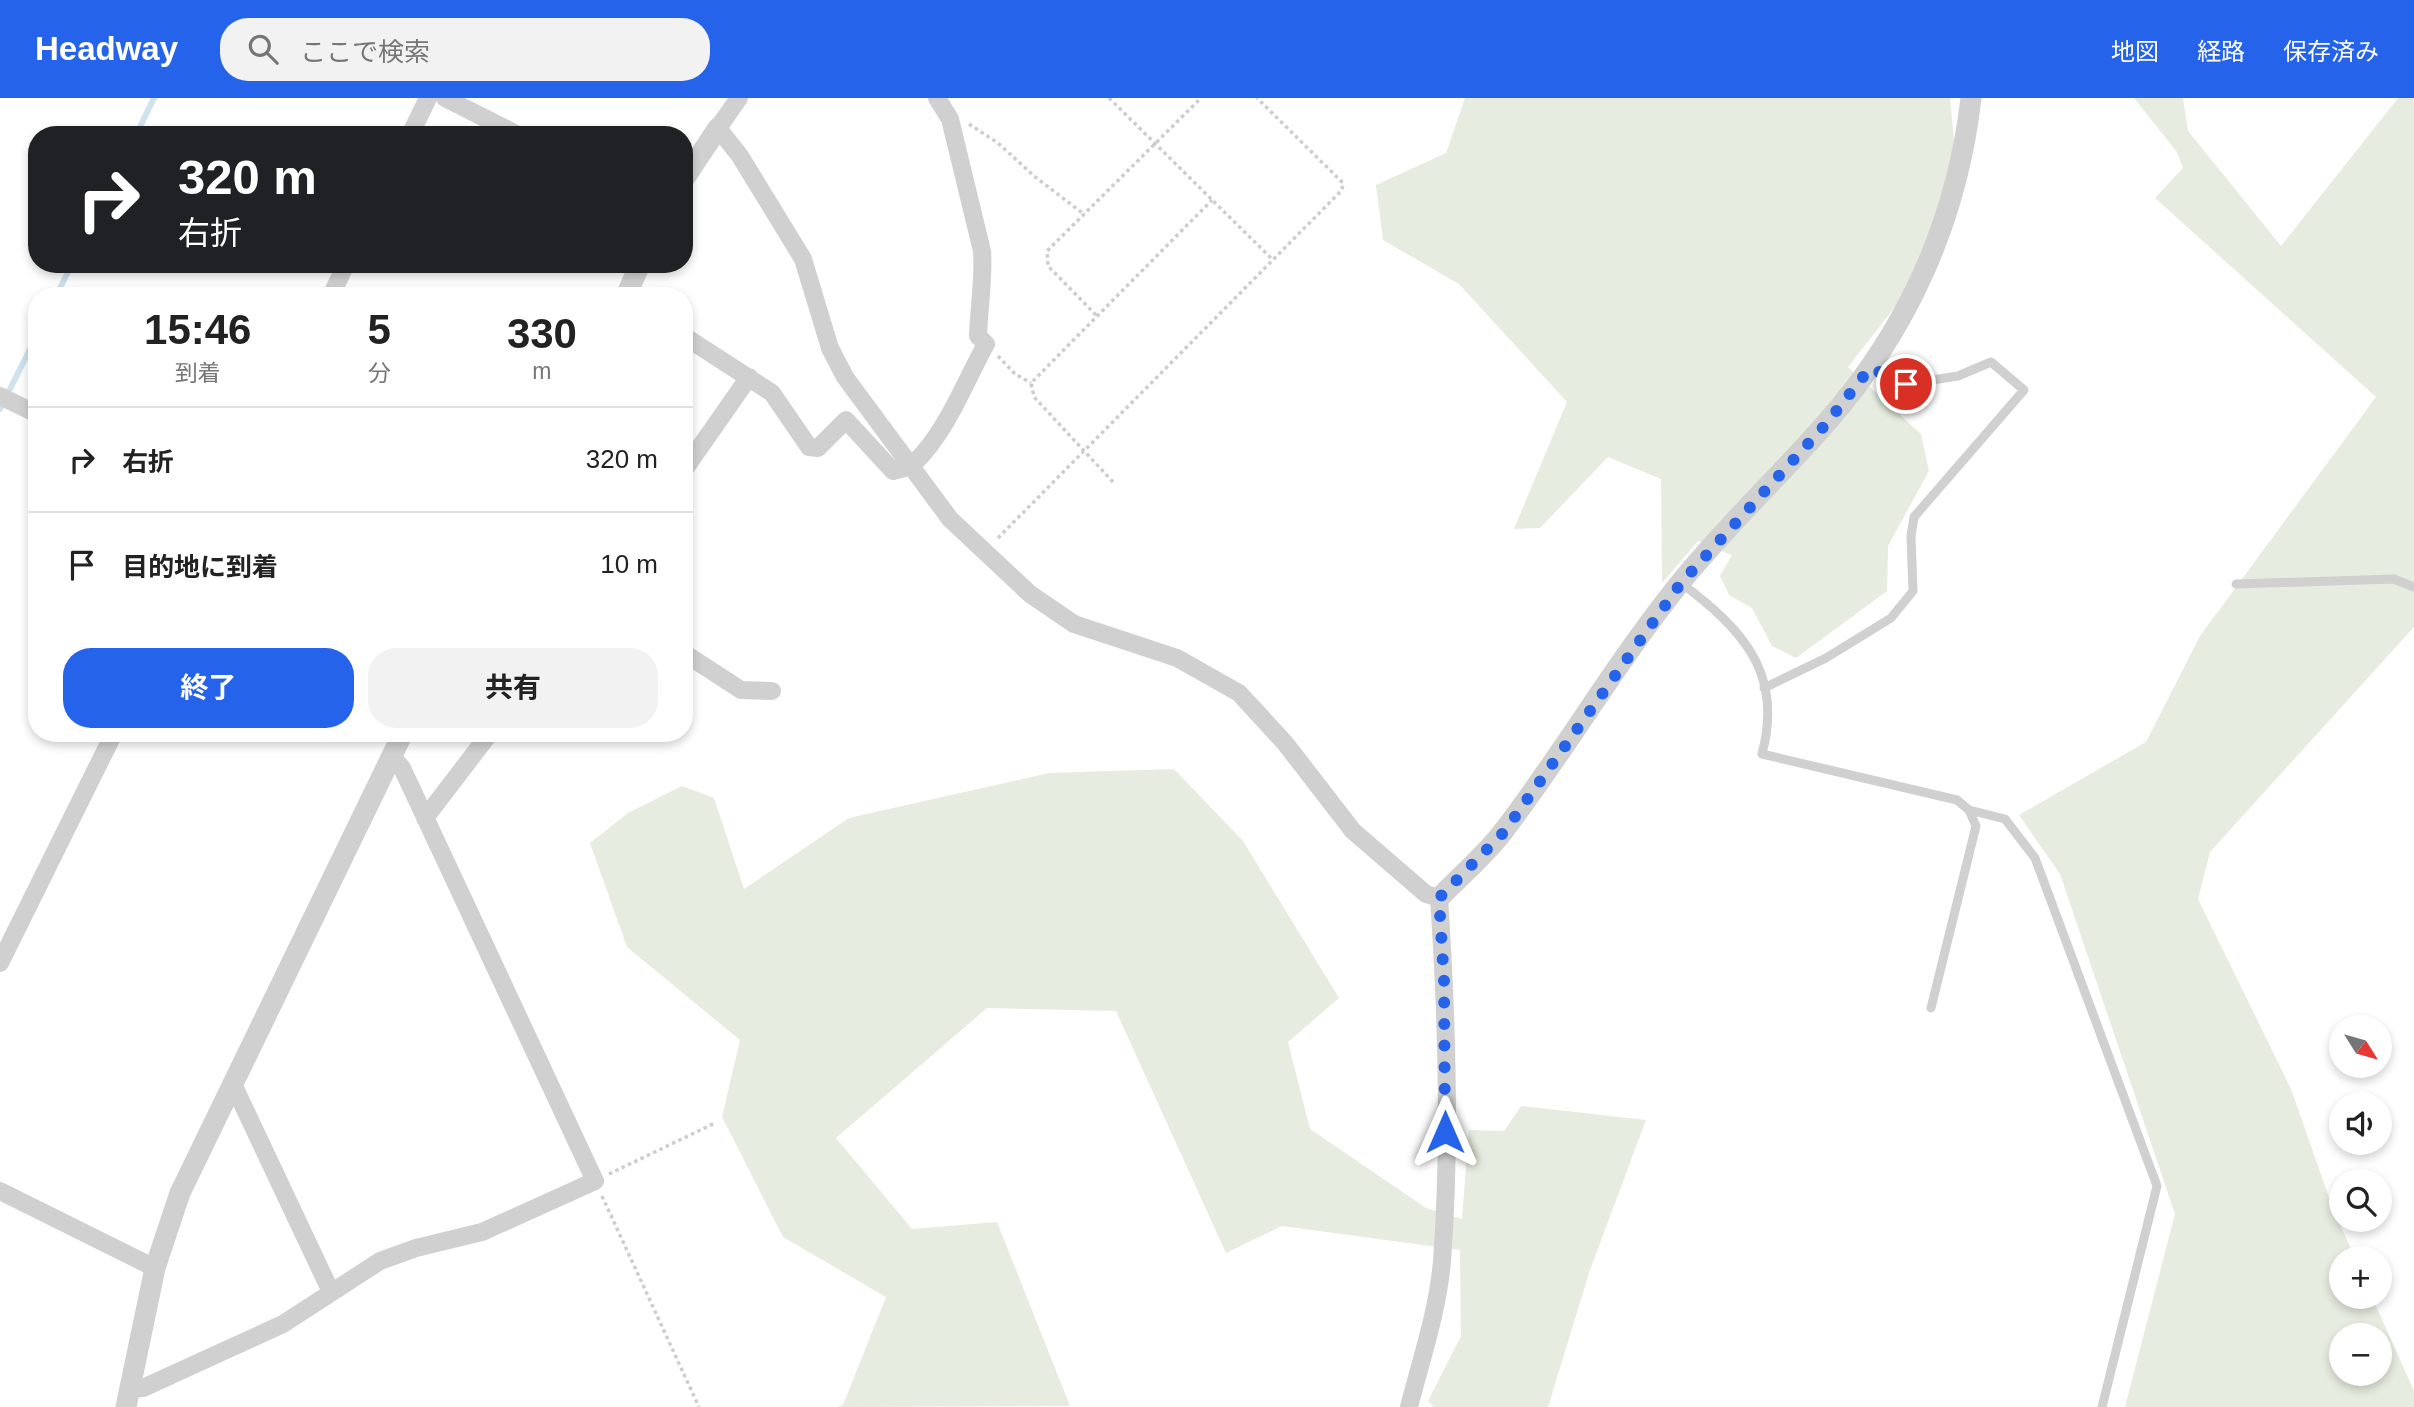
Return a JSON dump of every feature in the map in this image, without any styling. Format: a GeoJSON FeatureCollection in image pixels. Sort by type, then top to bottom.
{"type":"FeatureCollection","features":[{"type":"Feature","properties":{"kind":"street"},"geometry":{"type":"LineString","coordinates":[[414,126],[428,98]]}},
{"type":"Feature","properties":{"kind":"street"},"geometry":{"type":"LineString","coordinates":[[445,98],[500,126]]}},
{"type":"Feature","properties":{"kind":"street"},"geometry":{"type":"LineString","coordinates":[[693,166],[739,98]]}},
{"type":"Feature","properties":{"kind":"street"},"geometry":{"type":"LineString","coordinates":[[693,342],[772,393],[809,447],[818,447],[846,420],[893,471],[912,465],[928,446],[953,406],[986,344],[978,335],[979,299],[984,271],[982,251],[950,119],[937,98]]}},
{"type":"Feature","properties":{"kind":"street"},"geometry":{"type":"LineString","coordinates":[[1409,1407],[1431,1322],[1442,1263],[1444,995],[1439,898],[1504,832],[1681,583],[1827,423],[1870,368],[1908,310],[1941,234],[1954,188],[1971,98]]}},
{"type":"Feature","properties":{"kind":"street"},"geometry":{"type":"LineString","coordinates":[[718,128],[740,156],[803,259],[830,348],[845,377],[950,519],[1030,594],[1074,624],[1177,658],[1239,693],[1286,743],[1353,831],[1426,894],[1439,898]]}},
{"type":"Feature","properties":{"kind":"street"},"geometry":{"type":"LineString","coordinates":[[693,457],[749,377]]}},
{"type":"Feature","properties":{"kind":"street"},"geometry":{"type":"LineString","coordinates":[[0,396],[28,410]]}},
{"type":"Feature","properties":{"kind":"street"},"geometry":{"type":"LineString","coordinates":[[693,659],[741,690],[772,691]]}},
{"type":"Feature","properties":{"kind":"street"},"geometry":{"type":"LineString","coordinates":[[0,962],[110,742]]}},
{"type":"Feature","properties":{"kind":"street"},"geometry":{"type":"LineString","coordinates":[[128,1398],[155,1268],[180,1193],[399,742]]}},
{"type":"Feature","properties":{"kind":"street"},"geometry":{"type":"LineString","coordinates":[[425,818],[484,742]]}},
{"type":"Feature","properties":{"kind":"street"},"geometry":{"type":"LineString","coordinates":[[128,1398],[143,1388],[283,1324],[380,1261],[416,1248],[482,1232],[595,1181],[402,768],[392,756]]}},
{"type":"Feature","properties":{"kind":"street"},"geometry":{"type":"LineString","coordinates":[[233,1084],[331,1292]]}},
{"type":"Feature","properties":{"kind":"street"},"geometry":{"type":"LineString","coordinates":[[0,1191],[155,1268]]}},
{"type":"Feature","properties":{"kind":"lane"},"geometry":{"type":"LineString","coordinates":[[1764,688],[1826,658],[1891,618],[1913,591],[1911,536],[1914,517],[2024,390],[1991,362],[1958,376],[1906,384],[1870,368]]}},
{"type":"Feature","properties":{"kind":"lane"},"geometry":{"type":"LineString","coordinates":[[2236,584],[2394,579],[2414,587]]}},
{"type":"Feature","properties":{"kind":"lane"},"geometry":{"type":"LineString","coordinates":[[1681,583],[1735,627],[1753,656],[1764,688],[1769,730],[1762,754],[1958,800],[1969,810],[1976,826],[1931,1008]]}},
{"type":"Feature","properties":{"kind":"lane"},"geometry":{"type":"LineString","coordinates":[[1969,810],[2006,819],[2035,858],[2157,1186],[2102,1407]]}},
{"type":"Feature","properties":{"kind":"path"},"geometry":{"type":"LineString","coordinates":[[1109,98],[1273,260]]}},
{"type":"Feature","properties":{"kind":"path"},"geometry":{"type":"LineString","coordinates":[[1096,315],[1048,266],[1047,251],[1201,98]]}},
{"type":"Feature","properties":{"kind":"path"},"geometry":{"type":"LineString","coordinates":[[984,552],[1342,190],[1343,183],[1257,98]]}},
{"type":"Feature","properties":{"kind":"path"},"geometry":{"type":"LineString","coordinates":[[950,119],[978,127],[1085,215]]}},
{"type":"Feature","properties":{"kind":"path"},"geometry":{"type":"LineString","coordinates":[[1031,383],[1212,200]]}},
{"type":"Feature","properties":{"kind":"path"},"geometry":{"type":"LineString","coordinates":[[986,344],[1015,374],[1031,383],[1034,397],[1113,482]]}},
{"type":"Feature","properties":{"kind":"path"},"geometry":{"type":"LineString","coordinates":[[699,1407],[595,1181],[715,1123]]}},
{"type":"Feature","properties":{"kind":"shaded area"},"geometry":{"type":"Polygon","coordinates":[[[1465,98],[1950,98],[1956,161],[1945,233],[1902,298],[1848,367],[1921,434],[1929,471],[1888,546],[1887,591],[1796,658],[1772,646],[1752,608],[1729,595],[1720,576],[1732,555],[1698,541],[1662,583],[1661,479],[1608,457],[1540,528],[1514,529],[1567,402],[1459,284],[1383,240],[1376,185],[1446,153],[1465,98]]]}},
{"type":"Feature","properties":{"kind":"shaded area"},"geometry":{"type":"Polygon","coordinates":[[[2134,98],[2183,98],[2188,131],[2281,246],[2398,98],[2414,98],[2414,627],[2210,852],[2198,899],[2291,1089],[2329,1198],[2329,1232],[2343,1232],[2350,1246],[2329,1246],[2329,1309],[2377,1309],[2384,1323],[2329,1323],[2329,1386],[2392,1386],[2392,1342],[2414,1391],[2414,1407],[2125,1407],[2175,1214],[2060,874],[2019,815],[2146,742],[2200,636],[2376,397],[2155,198],[2183,168],[2177,152],[2134,98]]]}},
{"type":"Feature","properties":{"kind":"shaded area"},"geometry":{"type":"Polygon","coordinates":[[[1174,769],[1243,841],[1339,998],[1288,1042],[1310,1129],[1426,1208],[1462,1219],[1469,1130],[1504,1131],[1521,1106],[1646,1120],[1590,1270],[1548,1407],[1434,1407],[1428,1401],[1461,1336],[1460,1250],[1282,1226],[1226,1253],[1116,1011],[987,1008],[836,1138],[912,1229],[997,1222],[1070,1406],[837,1407],[843,1405],[886,1297],[783,1237],[722,1117],[740,1040],[627,947],[590,843],[628,813],[682,786],[714,798],[744,889],[849,818],[1049,773],[1174,769]]]}},
{"type":"Feature","properties":{"kind":"waterway"},"geometry":{"type":"LineString","coordinates":[[140,126],[154,98]]}},
{"type":"Feature","properties":{"kind":"waterway"},"geometry":{"type":"LineString","coordinates":[[60,287],[68,273]]}},
{"type":"Feature","properties":{"kind":"waterway"},"geometry":{"type":"LineString","coordinates":[[0,409],[28,353]]}},
{"type":"Feature","properties":{"kind":"route"},"geometry":{"type":"LineString","coordinates":[[1445,1132],[1444,981],[1439,898],[1504,832],[1636,642],[1681,583],[1756,497],[1827,423],[1870,368],[1906,384]]}}]}
